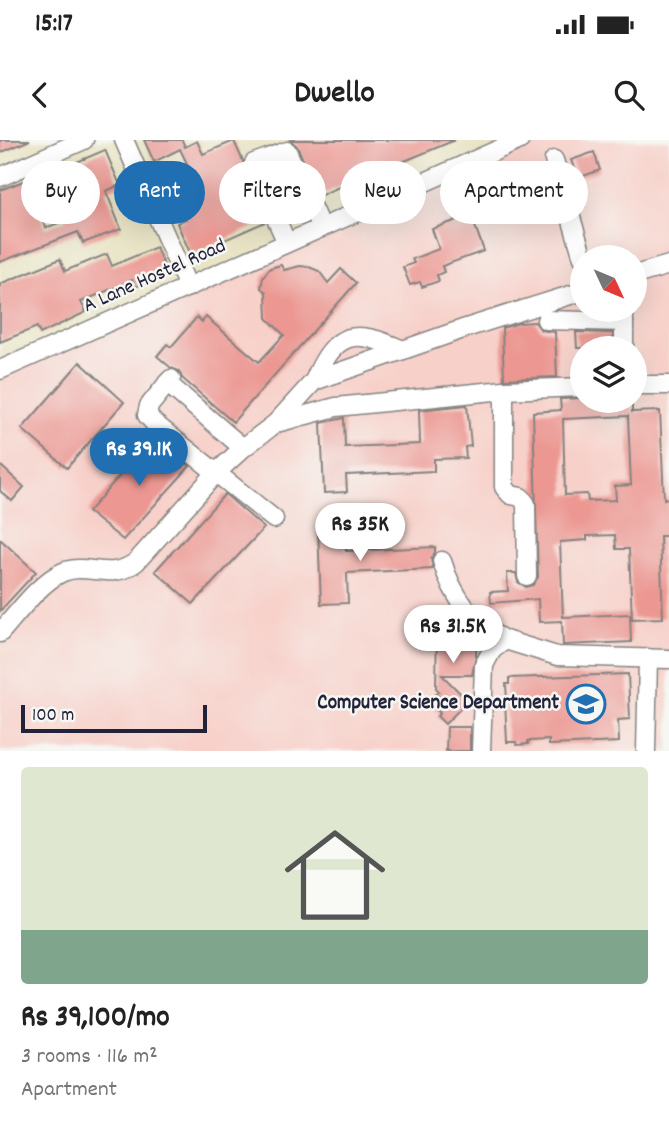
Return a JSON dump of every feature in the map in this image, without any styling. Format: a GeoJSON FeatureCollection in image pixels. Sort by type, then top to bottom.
{"type":"FeatureCollection","features":[{"type":"Feature","properties":{"kind":"street"},"geometry":{"type":"LineString","coordinates":[[0,177],[85,140]]}},
{"type":"Feature","properties":{"kind":"street"},"geometry":{"type":"LineString","coordinates":[[124,140],[188,287]]}},
{"type":"Feature","properties":{"kind":"street","name":"A Lane Hostel Road"},"geometry":{"type":"LineString","coordinates":[[0,370],[321,228],[496,145],[520,140]]}},
{"type":"Feature","properties":{"kind":"street"},"geometry":{"type":"LineString","coordinates":[[287,243],[253,169],[254,163],[287,151],[321,228]]}},
{"type":"Feature","properties":{"kind":"street"},"geometry":{"type":"LineString","coordinates":[[554,160],[579,245]]}},
{"type":"Feature","properties":{"kind":"street"},"geometry":{"type":"LineString","coordinates":[[648,271],[669,265]]}},
{"type":"Feature","properties":{"kind":"street"},"geometry":{"type":"LineString","coordinates":[[314,382],[570,295]]}},
{"type":"Feature","properties":{"kind":"street"},"geometry":{"type":"LineString","coordinates":[[546,320],[570,320]]}},
{"type":"Feature","properties":{"kind":"street"},"geometry":{"type":"LineString","coordinates":[[0,632],[52,578],[65,571],[114,573],[126,569],[216,473],[276,423],[314,382],[328,353],[342,340],[357,335],[370,337],[403,350]]}},
{"type":"Feature","properties":{"kind":"street"},"geometry":{"type":"LineString","coordinates":[[243,448],[169,381],[149,407],[148,415],[154,423],[274,519]]}},
{"type":"Feature","properties":{"kind":"street"},"geometry":{"type":"LineString","coordinates":[[647,385],[669,385]]}},
{"type":"Feature","properties":{"kind":"street"},"geometry":{"type":"LineString","coordinates":[[276,423],[336,407],[504,390],[570,387]]}},
{"type":"Feature","properties":{"kind":"street"},"geometry":{"type":"LineString","coordinates":[[504,390],[504,487],[511,495],[521,497],[526,504],[527,576]]}},
{"type":"Feature","properties":{"kind":"street"},"geometry":{"type":"LineString","coordinates":[[442,561],[450,585],[467,611],[483,626],[505,640],[556,656],[669,659]]}},
{"type":"Feature","properties":{"kind":"street"},"geometry":{"type":"LineString","coordinates":[[481,751],[484,665],[492,650],[505,640]]}},
{"type":"Feature","properties":{"kind":"street"},"geometry":{"type":"LineString","coordinates":[[646,751],[648,659]]}},
{"type":"Feature","properties":{"kind":"shaded area"},"geometry":{"type":"Polygon","coordinates":[[[529,140],[669,140],[669,751],[0,751],[0,373],[340,223],[426,224],[426,185],[440,179],[440,224],[588,224],[588,161],[481,161],[529,140]]]}},
{"type":"Feature","properties":{"kind":"building"},"geometry":{"type":"Polygon","coordinates":[[[0,140],[30,140],[0,153],[0,140]]]}},
{"type":"Feature","properties":{"kind":"building"},"geometry":{"type":"Polygon","coordinates":[[[144,140],[182,140],[185,147],[197,141],[203,154],[234,141],[243,161],[219,161],[219,224],[261,224],[191,255],[177,224],[205,224],[205,161],[186,161],[180,149],[154,161],[144,140]]]}},
{"type":"Feature","properties":{"kind":"building"},"geometry":{"type":"Polygon","coordinates":[[[290,140],[455,140],[405,161],[340,161],[340,187],[326,193],[326,161],[304,161],[297,146],[290,140]]]}},
{"type":"Feature","properties":{"kind":"building"},"geometry":{"type":"Polygon","coordinates":[[[105,150],[114,171],[114,188],[106,191],[114,211],[114,224],[119,224],[121,229],[83,243],[78,232],[0,262],[0,190],[21,182],[21,224],[44,224],[46,228],[56,224],[100,224],[100,161],[79,161],[105,150]]]}},
{"type":"Feature","properties":{"kind":"building"},"geometry":{"type":"Polygon","coordinates":[[[594,152],[600,170],[588,174],[588,161],[571,160],[594,152]]]}},
{"type":"Feature","properties":{"kind":"building"},"geometry":{"type":"Polygon","coordinates":[[[446,224],[474,224],[484,251],[442,266],[444,272],[437,275],[439,281],[422,287],[420,282],[410,285],[403,267],[414,263],[412,259],[439,249],[432,229],[446,224]]]}},
{"type":"Feature","properties":{"kind":"building"},"geometry":{"type":"Polygon","coordinates":[[[156,247],[167,273],[135,287],[132,280],[81,302],[86,312],[40,334],[37,327],[0,342],[0,284],[60,259],[65,271],[107,254],[112,266],[156,247]]]}},
{"type":"Feature","properties":{"kind":"building"},"geometry":{"type":"Polygon","coordinates":[[[281,265],[284,270],[309,267],[319,271],[328,283],[341,269],[356,283],[233,422],[182,378],[179,371],[157,356],[167,344],[171,347],[197,317],[202,322],[206,317],[259,362],[284,335],[267,318],[266,292],[261,288],[263,277],[270,268],[281,265]]]}},
{"type":"Feature","properties":{"kind":"building"},"geometry":{"type":"Polygon","coordinates":[[[535,322],[541,330],[555,332],[557,377],[504,379],[502,328],[535,322]]]}},
{"type":"Feature","properties":{"kind":"building"},"geometry":{"type":"Polygon","coordinates":[[[576,332],[613,333],[613,336],[576,336],[576,332]]]}},
{"type":"Feature","properties":{"kind":"building"},"geometry":{"type":"Polygon","coordinates":[[[80,362],[124,402],[67,468],[22,429],[80,362]]]}},
{"type":"Feature","properties":{"kind":"building"},"geometry":{"type":"Polygon","coordinates":[[[560,399],[570,399],[570,413],[660,411],[664,499],[669,498],[669,536],[660,536],[663,618],[632,619],[629,549],[616,549],[615,535],[587,536],[587,540],[560,542],[563,617],[630,614],[631,642],[563,645],[562,621],[539,622],[538,599],[491,603],[490,592],[508,591],[507,573],[516,573],[518,582],[526,587],[533,585],[538,577],[533,412],[561,410],[560,399]],[[628,416],[563,419],[565,495],[587,494],[588,501],[616,500],[615,486],[631,485],[628,416]]]}},
{"type":"Feature","properties":{"kind":"building"},"geometry":{"type":"Polygon","coordinates":[[[467,405],[471,446],[465,447],[466,458],[434,459],[434,471],[346,475],[347,492],[324,493],[321,423],[344,418],[345,447],[420,444],[419,410],[467,405]]]}},
{"type":"Feature","properties":{"kind":"building"},"geometry":{"type":"Polygon","coordinates":[[[153,437],[190,466],[123,540],[88,512],[153,437]]]}},
{"type":"Feature","properties":{"kind":"building"},"geometry":{"type":"Polygon","coordinates":[[[0,465],[24,487],[12,501],[0,491],[0,465]]]}},
{"type":"Feature","properties":{"kind":"building"},"geometry":{"type":"Polygon","coordinates":[[[225,494],[264,528],[193,604],[155,571],[225,494]]]}},
{"type":"Feature","properties":{"kind":"building"},"geometry":{"type":"Polygon","coordinates":[[[345,528],[346,551],[435,547],[431,559],[433,569],[347,573],[348,603],[321,604],[318,529],[345,528]]]}},
{"type":"Feature","properties":{"kind":"building"},"geometry":{"type":"Polygon","coordinates":[[[0,539],[36,572],[0,611],[0,539]]]}},
{"type":"Feature","properties":{"kind":"building"},"geometry":{"type":"Polygon","coordinates":[[[437,624],[464,624],[476,635],[472,675],[442,675],[468,701],[445,724],[437,716],[440,713],[435,708],[443,700],[436,694],[439,691],[436,688],[437,624]]]}},
{"type":"Feature","properties":{"kind":"building"},"geometry":{"type":"Polygon","coordinates":[[[628,674],[630,719],[618,720],[619,742],[549,745],[549,740],[528,741],[528,744],[517,745],[516,742],[507,742],[505,701],[509,678],[628,674]]]}},
{"type":"Feature","properties":{"kind":"building"},"geometry":{"type":"Polygon","coordinates":[[[447,727],[470,727],[470,751],[446,751],[447,727]]]}},
{"type":"Feature","properties":{"kind":"place","name":"Computer Science Department"},"geometry":{"type":"Point","coordinates":[586,704]}}]}
